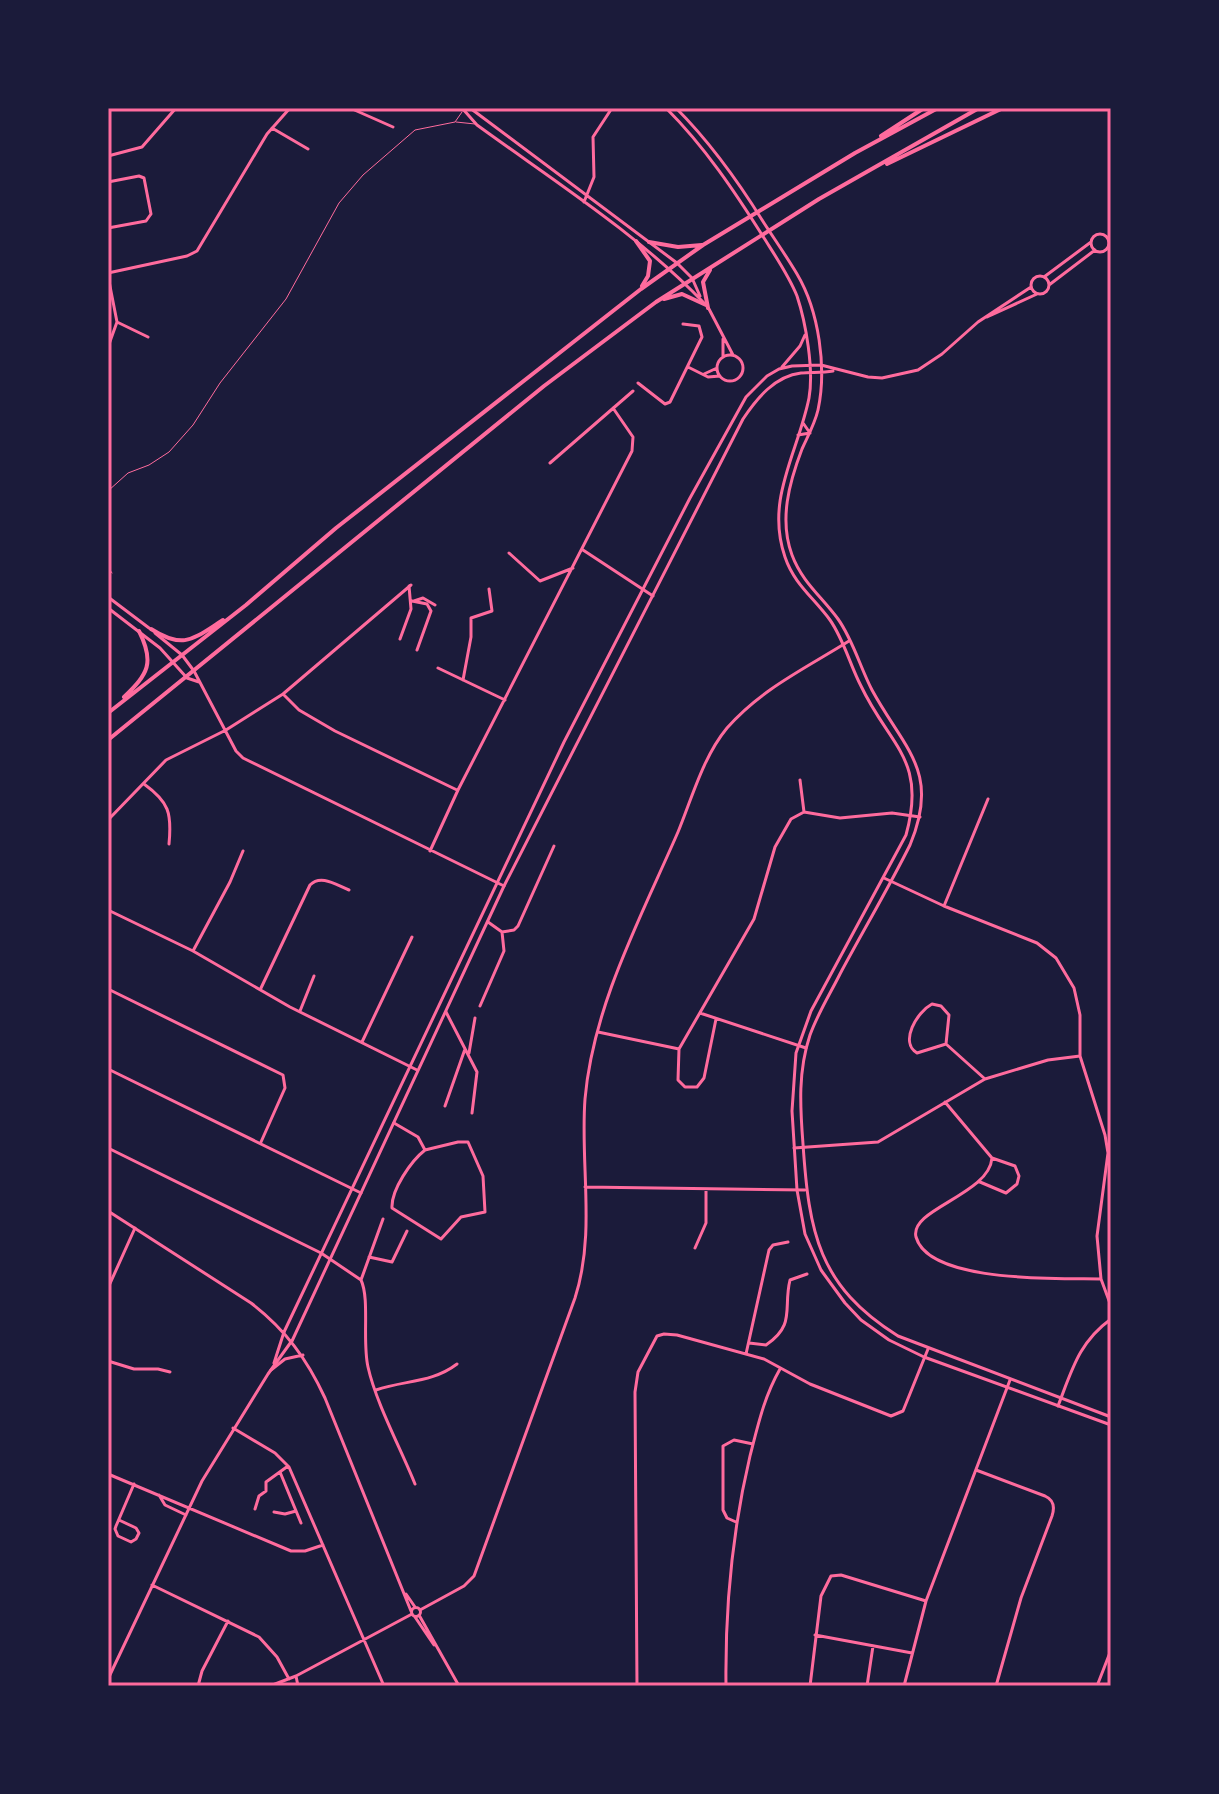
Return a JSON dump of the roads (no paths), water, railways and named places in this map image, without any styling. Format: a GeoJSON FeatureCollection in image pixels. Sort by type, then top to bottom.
{"type":"FeatureCollection","features":[{"type":"Feature","properties":{"kind":"main road"},"geometry":{"type":"LineString","coordinates":[[108,713],[246,605],[336,528],[669,268],[924,108]]}},
{"type":"Feature","properties":{"kind":"main road"},"geometry":{"type":"LineString","coordinates":[[855,153],[938,108]]}},
{"type":"Feature","properties":{"kind":"main road"},"geometry":{"type":"LineString","coordinates":[[874,170],[979,108]]}},
{"type":"Feature","properties":{"kind":"main road"},"geometry":{"type":"LineString","coordinates":[[108,740],[544,386],[656,302],[819,199],[1003,108]]}},
{"type":"Feature","properties":{"kind":"main road"},"geometry":{"type":"LineString","coordinates":[[636,241],[650,261],[648,276],[641,289]]}},
{"type":"Feature","properties":{"kind":"main road"},"geometry":{"type":"LineString","coordinates":[[649,242],[678,247],[703,245]]}},
{"type":"Feature","properties":{"kind":"main road"},"geometry":{"type":"LineString","coordinates":[[707,306],[703,282],[707,273],[718,263]]}},
{"type":"Feature","properties":{"kind":"main road"},"geometry":{"type":"LineString","coordinates":[[656,302],[682,294],[707,306]]}},
{"type":"Feature","properties":{"kind":"main road"},"geometry":{"type":"LineString","coordinates":[[151,629],[172,641],[188,641],[246,605]]}},
{"type":"Feature","properties":{"kind":"main road"},"geometry":{"type":"LineString","coordinates":[[108,713],[141,680],[147,668],[148,650],[139,631]]}},
{"type":"Feature","properties":{"kind":"street"},"geometry":{"type":"LineString","coordinates":[[108,156],[142,147],[176,108]]}},
{"type":"Feature","properties":{"kind":"street"},"geometry":{"type":"LineString","coordinates":[[108,347],[117,322],[108,275],[197,251],[272,128],[290,108]]}},
{"type":"Feature","properties":{"kind":"street"},"geometry":{"type":"LineString","coordinates":[[350,108],[393,127]]}},
{"type":"Feature","properties":{"kind":"street"},"geometry":{"type":"LineString","coordinates":[[465,108],[677,263],[692,278],[701,300]]}},
{"type":"Feature","properties":{"kind":"street"},"geometry":{"type":"LineString","coordinates":[[465,108],[477,125],[636,241],[707,306],[733,355],[741,361],[741,373],[732,380],[720,376],[708,377],[688,367]]}},
{"type":"Feature","properties":{"kind":"street"},"geometry":{"type":"LineString","coordinates":[[478,108],[482,118]]}},
{"type":"Feature","properties":{"kind":"street"},"geometry":{"type":"LineString","coordinates":[[584,202],[594,177],[593,137],[612,108]]}},
{"type":"Feature","properties":{"kind":"street"},"geometry":{"type":"LineString","coordinates":[[666,108],[703,148],[741,201],[793,287],[806,334],[809,399],[778,500],[780,541],[793,576],[829,619],[874,711],[905,757],[912,781],[912,815],[906,835],[811,1011],[798,1045],[791,1094],[797,1190],[805,1234],[828,1282],[861,1320],[889,1340],[924,1357],[1111,1425]]}},
{"type":"Feature","properties":{"kind":"street"},"geometry":{"type":"LineString","coordinates":[[676,108],[701,133],[747,196],[804,288],[813,316],[821,373],[817,413],[787,497],[786,532],[793,559],[804,579],[837,617],[873,692],[913,754],[921,780],[920,817],[910,845],[820,1012],[807,1048],[800,1082],[805,1190],[814,1235],[841,1286],[862,1310],[883,1326],[928,1349],[1111,1417]]}},
{"type":"Feature","properties":{"kind":"street"},"geometry":{"type":"LineString","coordinates":[[272,128],[308,149]]}},
{"type":"Feature","properties":{"kind":"street"},"geometry":{"type":"LineString","coordinates":[[108,182],[139,176],[144,178],[151,214],[146,221],[108,228]]}},
{"type":"Feature","properties":{"kind":"street"},"geometry":{"type":"LineString","coordinates":[[779,369],[821,365],[882,378],[910,373],[932,362],[970,328],[1031,287],[1035,278],[1044,277],[1091,242],[1097,234],[1109,237],[1110,246],[1095,250],[1049,285],[1045,292],[987,317]]}},
{"type":"Feature","properties":{"kind":"street"},"geometry":{"type":"LineString","coordinates":[[1091,242],[1095,250]]}},
{"type":"Feature","properties":{"kind":"street"},"geometry":{"type":"LineString","coordinates":[[1044,277],[1049,285]]}},
{"type":"Feature","properties":{"kind":"street"},"geometry":{"type":"LineString","coordinates":[[1031,287],[1037,294]]}},
{"type":"Feature","properties":{"kind":"street"},"geometry":{"type":"LineString","coordinates":[[117,322],[148,337]]}},
{"type":"Feature","properties":{"kind":"street"},"geometry":{"type":"LineString","coordinates":[[638,383],[667,404],[702,334],[699,326],[683,324]]}},
{"type":"Feature","properties":{"kind":"street"},"geometry":{"type":"LineString","coordinates":[[272,1368],[284,1332],[495,883],[643,590],[734,415],[751,390],[794,354],[806,334]]}},
{"type":"Feature","properties":{"kind":"street"},"geometry":{"type":"LineString","coordinates":[[704,374],[717,368],[723,357],[723,335]]}},
{"type":"Feature","properties":{"kind":"street"},"geometry":{"type":"LineString","coordinates":[[723,357],[733,355]]}},
{"type":"Feature","properties":{"kind":"street"},"geometry":{"type":"LineString","coordinates":[[717,368],[720,376]]}},
{"type":"Feature","properties":{"kind":"street"},"geometry":{"type":"LineString","coordinates":[[108,1679],[202,1481],[233,1428],[292,1341],[504,886],[754,402],[781,380],[798,373],[836,370]]}},
{"type":"Feature","properties":{"kind":"street"},"geometry":{"type":"LineString","coordinates":[[550,463],[633,391]]}},
{"type":"Feature","properties":{"kind":"street"},"geometry":{"type":"LineString","coordinates":[[430,851],[458,790],[632,451],[633,437],[613,408]]}},
{"type":"Feature","properties":{"kind":"street"},"geometry":{"type":"LineString","coordinates":[[802,422],[810,433]]}},
{"type":"Feature","properties":{"kind":"street"},"geometry":{"type":"LineString","coordinates":[[798,435],[810,433]]}},
{"type":"Feature","properties":{"kind":"street"},"geometry":{"type":"LineString","coordinates":[[583,550],[653,596]]}},
{"type":"Feature","properties":{"kind":"street"},"geometry":{"type":"LineString","coordinates":[[509,553],[540,581],[573,568]]}},
{"type":"Feature","properties":{"kind":"street"},"geometry":{"type":"LineString","coordinates":[[108,820],[166,760],[226,730],[283,694],[410,586],[413,601],[400,639]]}},
{"type":"Feature","properties":{"kind":"street"},"geometry":{"type":"LineString","coordinates":[[489,589],[492,611]]}},
{"type":"Feature","properties":{"kind":"street"},"geometry":{"type":"LineString","coordinates":[[109,598],[182,655],[243,758],[504,886]]}},
{"type":"Feature","properties":{"kind":"street"},"geometry":{"type":"LineString","coordinates":[[413,601],[423,598],[435,605]]}},
{"type":"Feature","properties":{"kind":"street"},"geometry":{"type":"LineString","coordinates":[[413,601],[427,604],[431,611],[417,650]]}},
{"type":"Feature","properties":{"kind":"street"},"geometry":{"type":"LineString","coordinates":[[108,608],[174,662],[187,678],[199,682]]}},
{"type":"Feature","properties":{"kind":"street"},"geometry":{"type":"LineString","coordinates":[[463,680],[471,637],[471,618],[500,611]]}},
{"type":"Feature","properties":{"kind":"street"},"geometry":{"type":"LineString","coordinates":[[270,1686],[296,1676],[415,1613],[464,1586],[474,1576],[581,1281],[587,1238],[585,1102],[598,1032],[633,935],[721,735],[769,689],[849,641]]}},
{"type":"Feature","properties":{"kind":"street"},"geometry":{"type":"LineString","coordinates":[[438,668],[505,700]]}},
{"type":"Feature","properties":{"kind":"street"},"geometry":{"type":"LineString","coordinates":[[283,694],[299,710],[335,731],[458,790]]}},
{"type":"Feature","properties":{"kind":"street"},"geometry":{"type":"LineString","coordinates":[[800,780],[804,812]]}},
{"type":"Feature","properties":{"kind":"street"},"geometry":{"type":"LineString","coordinates":[[144,784],[158,794],[168,808],[169,844]]}},
{"type":"Feature","properties":{"kind":"street"},"geometry":{"type":"LineString","coordinates":[[944,906],[988,799]]}},
{"type":"Feature","properties":{"kind":"street"},"geometry":{"type":"LineString","coordinates":[[716,1019],[704,1078],[697,1087],[685,1087],[678,1080],[679,1049],[754,919],[780,837],[794,816],[804,812],[840,818],[880,813],[920,817]]}},
{"type":"Feature","properties":{"kind":"street"},"geometry":{"type":"LineString","coordinates":[[502,932],[518,926],[554,846]]}},
{"type":"Feature","properties":{"kind":"street"},"geometry":{"type":"LineString","coordinates":[[193,951],[243,851]]}},
{"type":"Feature","properties":{"kind":"street"},"geometry":{"type":"LineString","coordinates":[[884,878],[1048,949],[1074,988],[1080,1015],[1080,1056],[1108,1153],[1097,1236],[1101,1279],[1111,1306]]}},
{"type":"Feature","properties":{"kind":"street"},"geometry":{"type":"LineString","coordinates":[[261,988],[314,880],[322,879],[349,890]]}},
{"type":"Feature","properties":{"kind":"street"},"geometry":{"type":"LineString","coordinates":[[108,910],[193,951],[300,1011],[419,1071]]}},
{"type":"Feature","properties":{"kind":"street"},"geometry":{"type":"LineString","coordinates":[[480,1006],[504,951],[502,932],[488,921]]}},
{"type":"Feature","properties":{"kind":"street"},"geometry":{"type":"LineString","coordinates":[[362,1042],[412,937]]}},
{"type":"Feature","properties":{"kind":"street"},"geometry":{"type":"LineString","coordinates":[[300,1011],[314,976]]}},
{"type":"Feature","properties":{"kind":"street"},"geometry":{"type":"LineString","coordinates":[[108,989],[283,1075],[285,1088],[260,1142]]}},
{"type":"Feature","properties":{"kind":"street"},"geometry":{"type":"LineString","coordinates":[[936,1004],[947,1011],[946,1044],[924,1053],[910,1048],[908,1043],[912,1030],[927,1006],[936,1004]]}},
{"type":"Feature","properties":{"kind":"street"},"geometry":{"type":"LineString","coordinates":[[446,1012],[478,1075],[472,1113]]}},
{"type":"Feature","properties":{"kind":"street"},"geometry":{"type":"LineString","coordinates":[[700,1013],[807,1048]]}},
{"type":"Feature","properties":{"kind":"street"},"geometry":{"type":"LineString","coordinates":[[469,1055],[475,1018]]}},
{"type":"Feature","properties":{"kind":"street"},"geometry":{"type":"LineString","coordinates":[[598,1032],[679,1049]]}},
{"type":"Feature","properties":{"kind":"street"},"geometry":{"type":"LineString","coordinates":[[946,1044],[985,1079]]}},
{"type":"Feature","properties":{"kind":"street"},"geometry":{"type":"LineString","coordinates":[[445,1106],[465,1049]]}},
{"type":"Feature","properties":{"kind":"street"},"geometry":{"type":"LineString","coordinates":[[794,1148],[878,1142],[985,1079],[1048,1060],[1080,1056]]}},
{"type":"Feature","properties":{"kind":"street"},"geometry":{"type":"LineString","coordinates":[[108,1069],[361,1193]]}},
{"type":"Feature","properties":{"kind":"street"},"geometry":{"type":"LineString","coordinates":[[945,1102],[992,1158],[1015,1166],[1019,1180],[1006,1193],[980,1182]]}},
{"type":"Feature","properties":{"kind":"street"},"geometry":{"type":"LineString","coordinates":[[394,1123],[418,1137],[425,1150]]}},
{"type":"Feature","properties":{"kind":"street"},"geometry":{"type":"LineString","coordinates":[[468,1142],[483,1176],[485,1212],[461,1217],[444,1239],[439,1239],[395,1212],[391,1204],[412,1162],[425,1150],[468,1142]]}},
{"type":"Feature","properties":{"kind":"street"},"geometry":{"type":"LineString","coordinates":[[108,1148],[321,1253],[361,1280]]}},
{"type":"Feature","properties":{"kind":"street"},"geometry":{"type":"LineString","coordinates":[[992,1158],[990,1170],[980,1182],[920,1221],[916,1233],[925,1250],[949,1264],[980,1274],[1101,1279]]}},
{"type":"Feature","properties":{"kind":"street"},"geometry":{"type":"LineString","coordinates":[[585,1187],[805,1190]]}},
{"type":"Feature","properties":{"kind":"street"},"geometry":{"type":"LineString","coordinates":[[695,1248],[706,1223],[706,1189]]}},
{"type":"Feature","properties":{"kind":"street"},"geometry":{"type":"LineString","coordinates":[[108,1211],[251,1303],[284,1332],[303,1355],[325,1398],[401,1587],[459,1686]]}},
{"type":"Feature","properties":{"kind":"street"},"geometry":{"type":"LineString","coordinates":[[383,1219],[361,1280],[366,1356],[376,1390],[415,1484]]}},
{"type":"Feature","properties":{"kind":"street"},"geometry":{"type":"LineString","coordinates":[[108,1288],[135,1228]]}},
{"type":"Feature","properties":{"kind":"street"},"geometry":{"type":"LineString","coordinates":[[369,1257],[392,1262],[407,1231]]}},
{"type":"Feature","properties":{"kind":"street"},"geometry":{"type":"LineString","coordinates":[[746,1354],[769,1250],[773,1245],[788,1242]]}},
{"type":"Feature","properties":{"kind":"street"},"geometry":{"type":"LineString","coordinates":[[749,1343],[766,1345],[784,1328],[789,1312],[790,1280],[807,1274]]}},
{"type":"Feature","properties":{"kind":"street"},"geometry":{"type":"LineString","coordinates":[[1058,1406],[1086,1341],[1111,1319]]}},
{"type":"Feature","properties":{"kind":"street"},"geometry":{"type":"LineString","coordinates":[[637,1686],[634,1403],[638,1372],[652,1341],[660,1334],[670,1334],[746,1354],[843,1399],[894,1416],[903,1411],[928,1349]]}},
{"type":"Feature","properties":{"kind":"street"},"geometry":{"type":"LineString","coordinates":[[272,1368],[285,1359],[303,1355]]}},
{"type":"Feature","properties":{"kind":"street"},"geometry":{"type":"LineString","coordinates":[[108,1361],[134,1369],[170,1372]]}},
{"type":"Feature","properties":{"kind":"street"},"geometry":{"type":"LineString","coordinates":[[376,1390],[394,1384],[425,1381],[457,1364]]}},
{"type":"Feature","properties":{"kind":"street"},"geometry":{"type":"LineString","coordinates":[[726,1686],[725,1623],[736,1522],[763,1406],[781,1368]]}},
{"type":"Feature","properties":{"kind":"street"},"geometry":{"type":"LineString","coordinates":[[904,1686],[926,1601],[1010,1380]]}},
{"type":"Feature","properties":{"kind":"street"},"geometry":{"type":"LineString","coordinates":[[233,1428],[275,1453],[288,1466],[384,1686]]}},
{"type":"Feature","properties":{"kind":"street"},"geometry":{"type":"LineString","coordinates":[[736,1522],[727,1518],[723,1510],[723,1446],[734,1440],[753,1444]]}},
{"type":"Feature","properties":{"kind":"street"},"geometry":{"type":"LineString","coordinates":[[255,1509],[259,1496],[266,1491],[266,1482],[288,1466]]}},
{"type":"Feature","properties":{"kind":"street"},"geometry":{"type":"LineString","coordinates":[[976,1470],[1045,1496],[1054,1505],[1021,1598],[996,1686]]}},
{"type":"Feature","properties":{"kind":"street"},"geometry":{"type":"LineString","coordinates":[[280,1472],[301,1523]]}},
{"type":"Feature","properties":{"kind":"street"},"geometry":{"type":"LineString","coordinates":[[108,1474],[181,1502],[189,1509],[291,1551],[305,1551],[324,1545]]}},
{"type":"Feature","properties":{"kind":"street"},"geometry":{"type":"LineString","coordinates":[[119,1520],[136,1528],[139,1533],[136,1539],[131,1542],[118,1536],[115,1529],[134,1484]]}},
{"type":"Feature","properties":{"kind":"street"},"geometry":{"type":"LineString","coordinates":[[156,1493],[165,1505],[186,1515]]}},
{"type":"Feature","properties":{"kind":"street"},"geometry":{"type":"LineString","coordinates":[[274,1512],[285,1514],[296,1511]]}},
{"type":"Feature","properties":{"kind":"street"},"geometry":{"type":"LineString","coordinates":[[810,1686],[823,1588],[835,1575],[926,1601]]}},
{"type":"Feature","properties":{"kind":"street"},"geometry":{"type":"LineString","coordinates":[[152,1585],[259,1637],[277,1657],[289,1679]]}},
{"type":"Feature","properties":{"kind":"street"},"geometry":{"type":"LineString","coordinates":[[198,1686],[202,1671],[228,1621]]}},
{"type":"Feature","properties":{"kind":"street"},"geometry":{"type":"LineString","coordinates":[[815,1635],[912,1653]]}},
{"type":"Feature","properties":{"kind":"street"},"geometry":{"type":"LineString","coordinates":[[867,1686],[873,1646]]}},
{"type":"Feature","properties":{"kind":"street"},"geometry":{"type":"LineString","coordinates":[[1097,1686],[1111,1650]]}},
{"type":"Feature","properties":{"kind":"street"},"geometry":{"type":"LineString","coordinates":[[296,1676],[298,1686]]}},
{"type":"Feature","properties":{"kind":"lane"},"geometry":{"type":"LineString","coordinates":[[455,122],[465,108]]}},
{"type":"Feature","properties":{"kind":"lane"},"geometry":{"type":"LineString","coordinates":[[108,491],[128,473],[149,465],[169,452],[193,425],[220,383],[286,299],[339,203],[363,175],[415,130],[465,121],[477,125]]}},
{"type":"Feature","properties":{"kind":"lane"},"geometry":{"type":"LineString","coordinates":[[108,567],[112,573]]}},
{"type":"Feature","properties":{"kind":"lane"},"geometry":{"type":"LineString","coordinates":[[108,574],[112,573]]}},
{"type":"Feature","properties":{"kind":"lane"},"geometry":{"type":"LineString","coordinates":[[108,580],[112,573]]}},
{"type":"Feature","properties":{"kind":"lane"},"geometry":{"type":"LineString","coordinates":[[108,587],[109,598]]}}]}
